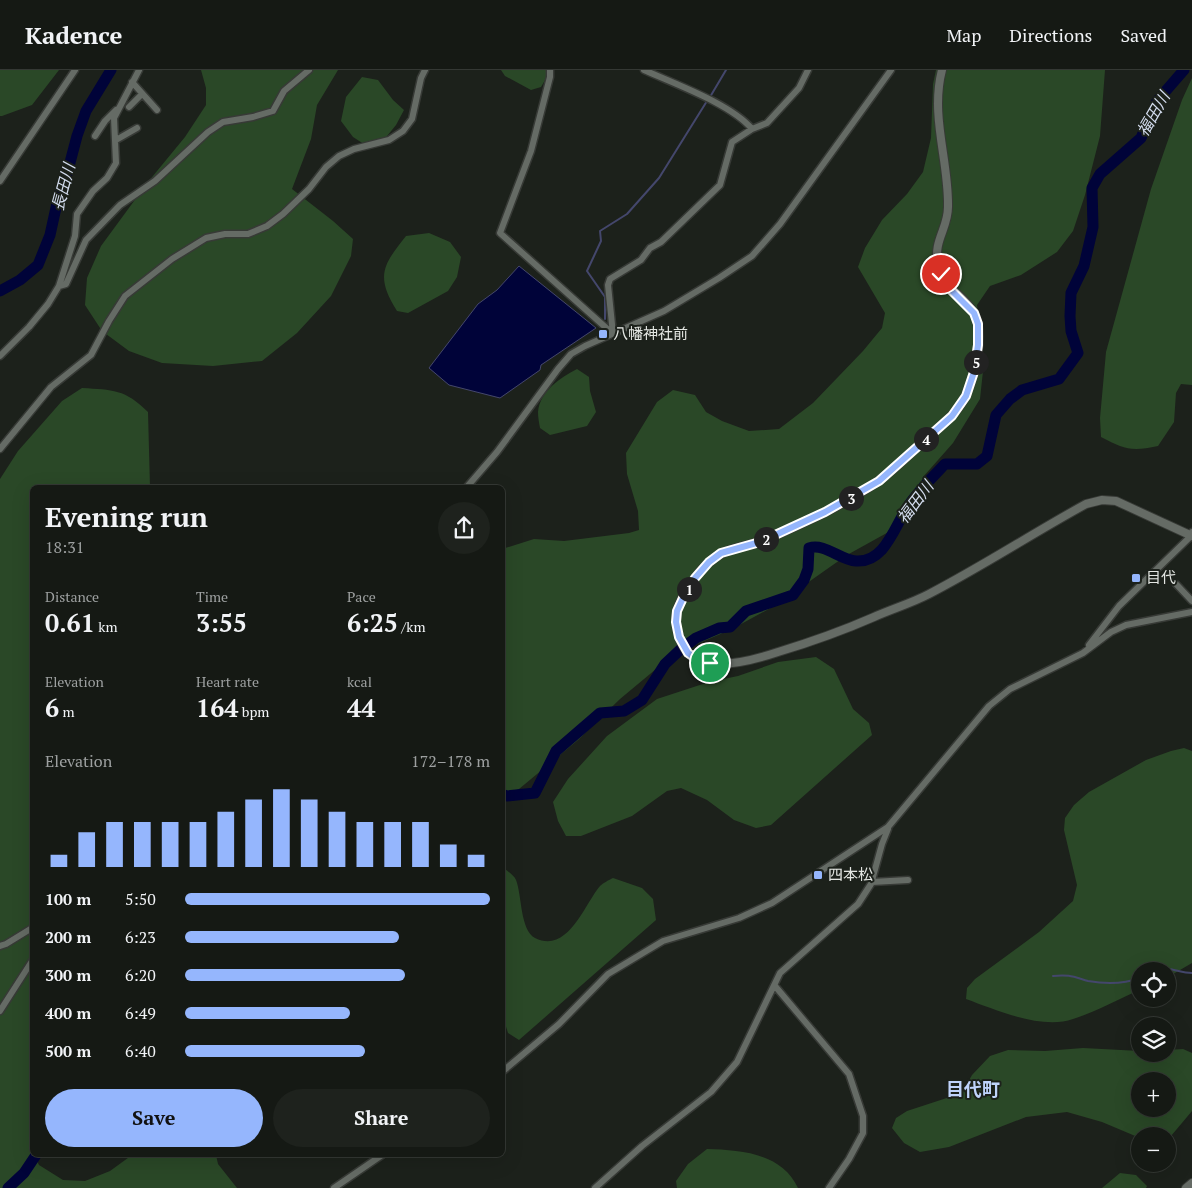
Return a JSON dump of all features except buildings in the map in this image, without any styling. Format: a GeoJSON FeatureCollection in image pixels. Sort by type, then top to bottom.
{"type":"FeatureCollection","features":[{"type":"Feature","properties":{"kind":"street"},"geometry":{"type":"LineString","coordinates":[[0,181],[75,70]]}},
{"type":"Feature","properties":{"kind":"street"},"geometry":{"type":"LineString","coordinates":[[0,356],[34,321],[60,286],[75,236],[78,214],[93,192],[107,178],[116,163],[114,118],[138,70]]}},
{"type":"Feature","properties":{"kind":"street"},"geometry":{"type":"LineString","coordinates":[[60,286],[66,284],[86,240],[120,205],[155,181],[208,132],[223,122],[253,117],[273,111],[284,91],[309,70]]}},
{"type":"Feature","properties":{"kind":"street"},"geometry":{"type":"LineString","coordinates":[[0,449],[51,387],[91,355],[125,296],[172,259],[206,238],[226,234],[248,234],[267,226],[283,214],[309,189],[326,167],[339,156],[354,148],[389,140],[403,131],[412,119],[421,78],[425,70]]}},
{"type":"Feature","properties":{"kind":"street"},"geometry":{"type":"LineString","coordinates":[[550,70],[550,78],[537,133],[500,233],[613,334]]}},
{"type":"Feature","properties":{"kind":"street"},"geometry":{"type":"LineString","coordinates":[[644,70],[705,97],[745,121],[752,129]]}},
{"type":"Feature","properties":{"kind":"street"},"geometry":{"type":"LineString","coordinates":[[613,334],[608,285],[610,279],[641,260],[650,248],[661,242],[720,185],[732,142],[752,129],[767,123],[799,88],[808,70]]}},
{"type":"Feature","properties":{"kind":"street"},"geometry":{"type":"LineString","coordinates":[[469,485],[497,452],[571,354],[664,311],[752,256],[780,224],[891,70]]}},
{"type":"Feature","properties":{"kind":"street"},"geometry":{"type":"LineString","coordinates":[[942,70],[938,98],[948,210],[938,242],[937,253],[941,274],[952,291],[974,313],[978,324],[978,345],[974,372],[966,396],[952,416],[879,481],[825,512],[760,542],[721,553],[709,562],[695,578],[683,598],[677,611],[676,622],[682,644],[688,653],[698,660],[718,664],[739,662],[827,637],[925,596],[1086,504],[1102,500],[1116,501],[1192,535],[1119,606],[1083,652]]}},
{"type":"Feature","properties":{"kind":"street"},"geometry":{"type":"LineString","coordinates":[[132,82],[157,110]]}},
{"type":"Feature","properties":{"kind":"street"},"geometry":{"type":"LineString","coordinates":[[129,107],[142,94]]}},
{"type":"Feature","properties":{"kind":"street"},"geometry":{"type":"LineString","coordinates":[[95,136],[105,121],[119,108]]}},
{"type":"Feature","properties":{"kind":"street"},"geometry":{"type":"LineString","coordinates":[[116,140],[137,128]]}},
{"type":"Feature","properties":{"kind":"street"},"geometry":{"type":"LineString","coordinates":[[1176,584],[1192,601]]}},
{"type":"Feature","properties":{"kind":"street"},"geometry":{"type":"LineString","coordinates":[[505,1069],[559,1024],[608,974],[664,940],[739,918],[772,903],[888,828],[989,706],[1010,689],[1083,652],[1126,624],[1192,612]]}},
{"type":"Feature","properties":{"kind":"street"},"geometry":{"type":"LineString","coordinates":[[595,1188],[642,1146],[711,1092],[737,1062],[780,973],[858,904],[872,882],[888,828]]}},
{"type":"Feature","properties":{"kind":"street"},"geometry":{"type":"LineString","coordinates":[[872,882],[908,880]]}},
{"type":"Feature","properties":{"kind":"street"},"geometry":{"type":"LineString","coordinates":[[0,946],[30,929]]}},
{"type":"Feature","properties":{"kind":"street"},"geometry":{"type":"LineString","coordinates":[[0,1011],[30,964]]}},
{"type":"Feature","properties":{"kind":"street"},"geometry":{"type":"LineString","coordinates":[[775,986],[849,1074],[863,1116],[863,1133],[849,1160],[829,1188]]}},
{"type":"Feature","properties":{"kind":"street"},"geometry":{"type":"LineString","coordinates":[[334,1188],[379,1157]]}},
{"type":"Feature","properties":{"kind":"street"},"geometry":{"type":"LineString","coordinates":[[1186,1188],[1192,1183]]}},
{"type":"Feature","properties":{"kind":"green space"},"geometry":{"type":"Polygon","coordinates":[[[0,70],[59,70],[32,105],[0,116],[0,70]]]}},
{"type":"Feature","properties":{"kind":"green space"},"geometry":{"type":"Polygon","coordinates":[[[201,70],[338,70],[317,105],[311,139],[292,189],[353,239],[351,256],[331,296],[297,333],[262,361],[213,366],[162,363],[129,351],[102,331],[85,305],[87,278],[101,246],[148,182],[185,137],[206,105],[206,88],[201,70]]]}},
{"type":"Feature","properties":{"kind":"green space"},"geometry":{"type":"Polygon","coordinates":[[[501,70],[551,70],[541,87],[531,90],[505,76],[501,70]]]}},
{"type":"Feature","properties":{"kind":"green space"},"geometry":{"type":"Polygon","coordinates":[[[936,70],[1105,70],[1100,136],[1085,195],[1073,231],[1057,252],[1021,275],[990,286],[977,305],[983,371],[980,399],[953,443],[923,477],[918,498],[894,529],[847,555],[776,605],[732,629],[674,654],[620,699],[578,740],[519,789],[505,795],[505,548],[534,539],[564,541],[629,533],[639,530],[638,511],[627,474],[626,453],[657,402],[673,390],[695,395],[706,412],[722,421],[749,431],[779,429],[813,403],[863,351],[882,328],[885,313],[858,267],[865,248],[882,220],[907,194],[923,172],[931,138],[933,84],[936,70]]]}},
{"type":"Feature","properties":{"kind":"green space"},"geometry":{"type":"Polygon","coordinates":[[[362,77],[378,80],[393,100],[404,110],[396,125],[383,141],[367,146],[353,137],[341,121],[346,97],[362,77]]]}},
{"type":"Feature","properties":{"kind":"green space"},"geometry":{"type":"Polygon","coordinates":[[[1192,78],[1192,385],[1181,384],[1176,393],[1174,422],[1158,446],[1134,449],[1101,437],[1100,418],[1106,352],[1151,189],[1182,100],[1192,78]]]}},
{"type":"Feature","properties":{"kind":"green space"},"geometry":{"type":"Polygon","coordinates":[[[429,233],[450,242],[461,257],[457,277],[448,291],[408,313],[397,311],[390,299],[384,280],[387,263],[406,236],[429,233]]]}},
{"type":"Feature","properties":{"kind":"green space"},"geometry":{"type":"Polygon","coordinates":[[[577,369],[589,377],[590,391],[596,412],[587,426],[550,435],[540,428],[538,412],[540,404],[552,386],[577,369]]]}},
{"type":"Feature","properties":{"kind":"green space"},"geometry":{"type":"Polygon","coordinates":[[[82,388],[118,392],[140,404],[148,412],[150,485],[30,485],[30,1157],[35,1157],[39,1165],[63,1180],[85,1181],[110,1171],[129,1157],[216,1157],[218,1164],[237,1188],[0,1188],[0,479],[18,451],[62,401],[82,388]]]}},
{"type":"Feature","properties":{"kind":"green space"},"geometry":{"type":"Polygon","coordinates":[[[816,657],[834,669],[853,709],[869,723],[872,735],[771,825],[756,828],[734,820],[707,800],[681,788],[667,791],[632,816],[581,836],[566,836],[558,821],[553,802],[568,779],[607,736],[657,699],[709,682],[738,676],[778,662],[816,657]]]}},
{"type":"Feature","properties":{"kind":"green space"},"geometry":{"type":"Polygon","coordinates":[[[1184,748],[1192,751],[1192,963],[1176,972],[1176,962],[1131,962],[1131,994],[1090,1013],[1061,1022],[1047,1022],[1019,1017],[966,999],[967,988],[975,979],[1039,932],[1073,901],[1077,885],[1064,830],[1065,818],[1074,805],[1089,792],[1146,760],[1184,748]]]}},
{"type":"Feature","properties":{"kind":"green space"},"geometry":{"type":"Polygon","coordinates":[[[505,869],[516,880],[524,920],[530,934],[535,938],[547,941],[557,939],[566,934],[600,886],[613,878],[642,888],[653,899],[656,920],[519,1040],[508,1033],[505,1023],[505,869]]]}},
{"type":"Feature","properties":{"kind":"green space"},"geometry":{"type":"Polygon","coordinates":[[[1083,1048],[1131,1051],[1131,1062],[1176,1062],[1176,1049],[1183,1049],[1192,1053],[1192,1111],[1176,1130],[1176,1127],[1131,1127],[1131,1134],[1102,1122],[1067,1112],[1026,1117],[949,1147],[920,1152],[904,1143],[892,1128],[896,1118],[907,1111],[962,1093],[972,1075],[990,1056],[1008,1050],[1045,1051],[1083,1048]]]}},
{"type":"Feature","properties":{"kind":"green space"},"geometry":{"type":"Polygon","coordinates":[[[707,1149],[747,1153],[771,1161],[782,1167],[791,1176],[798,1188],[677,1188],[676,1181],[688,1164],[707,1149]]]}},
{"type":"Feature","properties":{"kind":"green space"},"geometry":{"type":"Polygon","coordinates":[[[1120,1173],[1136,1175],[1147,1186],[1146,1188],[1102,1188],[1120,1173]]]}},
{"type":"Feature","properties":{"kind":"shaded area"},"geometry":{"type":"Polygon","coordinates":[[[519,266],[596,328],[541,365],[540,370],[500,398],[449,385],[429,368],[478,304],[497,290],[519,266]]]}},
{"type":"Feature","properties":{"kind":"waterway","name":"長田川"},"geometry":{"type":"LineString","coordinates":[[0,291],[20,280],[38,265],[50,235],[59,194],[86,111],[111,70]]}},
{"type":"Feature","properties":{"kind":"waterway"},"geometry":{"type":"LineString","coordinates":[[710,97],[726,70]]}},
{"type":"Feature","properties":{"kind":"waterway","name":"福田川"},"geometry":{"type":"LineString","coordinates":[[505,795],[535,793],[556,751],[600,713],[624,711],[642,700],[665,664],[696,638],[719,628],[730,627],[746,611],[793,595],[804,580],[808,569],[809,548],[821,548],[856,561],[866,560],[875,556],[888,541],[913,499],[945,464],[977,464],[987,456],[996,415],[1010,399],[1022,390],[1059,379],[1078,353],[1071,331],[1071,293],[1084,266],[1093,227],[1092,188],[1100,174],[1141,138],[1157,101],[1184,70]]}},
{"type":"Feature","properties":{"kind":"waterway"},"geometry":{"type":"LineString","coordinates":[[605,319],[605,297],[587,271],[601,241],[600,231],[627,214],[659,178],[707,101]]}},
{"type":"Feature","properties":{"kind":"waterway"},"geometry":{"type":"LineString","coordinates":[[1176,971],[1192,973]]}},
{"type":"Feature","properties":{"kind":"waterway"},"geometry":{"type":"LineString","coordinates":[[1053,976],[1075,977],[1088,981],[1108,983],[1131,980]]}},
{"type":"Feature","properties":{"kind":"waterway","name":"福田川"},"geometry":{"type":"LineString","coordinates":[[8,1188],[24,1173],[35,1157]]}},
{"type":"Feature","properties":{"kind":"place","name":"八幡神社前"},"geometry":{"type":"Point","coordinates":[603,334]}},
{"type":"Feature","properties":{"kind":"place","name":"目代"},"geometry":{"type":"Point","coordinates":[1136,578]}},
{"type":"Feature","properties":{"kind":"place","name":"四本松"},"geometry":{"type":"Point","coordinates":[818,875]}},
{"type":"Feature","properties":{"kind":"district","name":"目代町"},"geometry":{"type":"Point","coordinates":[973,1090]}},
{"type":"Feature","properties":{"kind":"route"},"geometry":{"type":"LineString","coordinates":[[710,663],[693,658],[688,653],[679,637],[676,622],[677,611],[683,598],[695,578],[709,562],[721,553],[760,542],[825,512],[879,481],[952,416],[966,396],[974,372],[978,345],[978,324],[974,313],[952,291],[941,274]]}}]}
